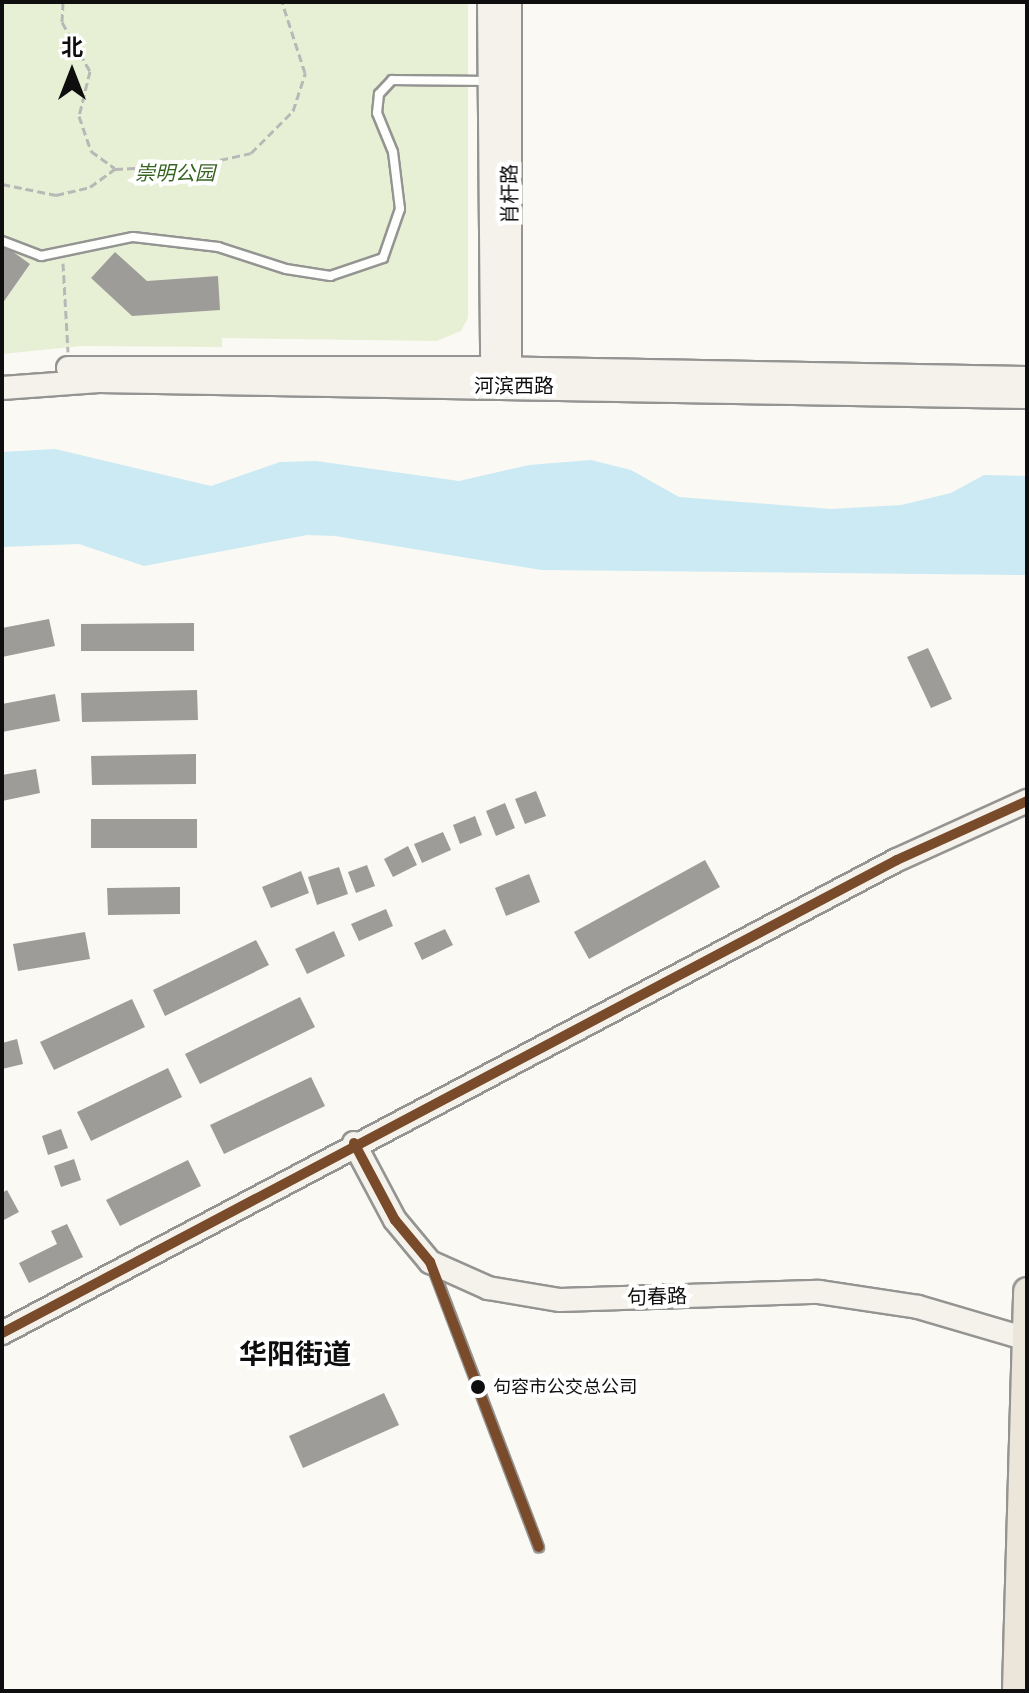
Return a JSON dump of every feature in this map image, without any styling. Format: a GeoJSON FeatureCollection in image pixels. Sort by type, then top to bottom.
{"type":"FeatureCollection","features":[{"type":"Feature","properties":{"kind":"main road"},"geometry":{"type":"LineString","coordinates":[[1016,1691],[1027,1291]]}},
{"type":"Feature","properties":{"kind":"street","name":"肖杆路"},"geometry":{"type":"LineString","coordinates":[[489,2],[489,80],[501,377]]}},
{"type":"Feature","properties":{"kind":"street","name":"肖杆路"},"geometry":{"type":"LineString","coordinates":[[501,377],[510,2]]}},
{"type":"Feature","properties":{"kind":"street","name":"河滨西路"},"geometry":{"type":"LineString","coordinates":[[2,373],[69,368],[501,377],[1027,397]]}},
{"type":"Feature","properties":{"kind":"street","name":"河滨西路"},"geometry":{"type":"LineString","coordinates":[[2,388],[99,381],[501,377],[1027,378]]}},
{"type":"Feature","properties":{"kind":"street"},"geometry":{"type":"LineString","coordinates":[[2,1333],[354,1143],[897,860],[1027,801]]}},
{"type":"Feature","properties":{"kind":"street","name":"句春路"},"geometry":{"type":"LineString","coordinates":[[354,1143],[395,1220],[430,1262],[488,1288],[560,1300],[819,1292],[918,1307],[1026,1339]]}},
{"type":"Feature","properties":{"kind":"lane"},"geometry":{"type":"LineString","coordinates":[[2,241],[41,256],[133,237],[218,247],[286,269],[330,276],[383,258],[400,209],[393,152],[377,113],[379,94],[392,80],[489,80]]}},
{"type":"Feature","properties":{"kind":"lane"},"geometry":{"type":"LineString","coordinates":[[430,1262],[539,1547]]}},
{"type":"Feature","properties":{"kind":"path"},"geometry":{"type":"LineString","coordinates":[[63,2],[62,22],[90,71],[79,116],[91,151],[115,169]]}},
{"type":"Feature","properties":{"kind":"path"},"geometry":{"type":"LineString","coordinates":[[2,184],[56,195],[90,187],[115,169],[197,165],[251,153],[293,111],[305,73],[282,2]]}},
{"type":"Feature","properties":{"kind":"path"},"geometry":{"type":"LineString","coordinates":[[63,253],[69,368]]}},
{"type":"Feature","properties":{"kind":"green space","name":"崇明公园"},"geometry":{"type":"Polygon","coordinates":[[[2,2],[468,2],[468,318],[461,331],[437,341],[222,338],[222,347],[82,346],[2,354],[2,2]]]}},
{"type":"Feature","properties":{"kind":"water"},"geometry":{"type":"Polygon","coordinates":[[[55,449],[211,486],[280,462],[316,461],[459,481],[529,465],[591,460],[631,470],[679,497],[831,509],[901,505],[951,493],[984,475],[1027,476],[1027,575],[541,570],[335,536],[307,535],[144,566],[79,544],[2,547],[2,452],[55,449]]]}},
{"type":"Feature","properties":{"kind":"building"},"geometry":{"type":"Polygon","coordinates":[[[2,244],[30,264],[2,304],[2,244]]]}},
{"type":"Feature","properties":{"kind":"building"},"geometry":{"type":"Polygon","coordinates":[[[115,252],[147,281],[218,276],[220,310],[132,316],[91,278],[115,252]]]}},
{"type":"Feature","properties":{"kind":"building"},"geometry":{"type":"Polygon","coordinates":[[[49,619],[55,646],[2,657],[2,628],[49,619]]]}},
{"type":"Feature","properties":{"kind":"building"},"geometry":{"type":"Polygon","coordinates":[[[194,623],[194,651],[81,651],[81,624],[194,623]]]}},
{"type":"Feature","properties":{"kind":"building"},"geometry":{"type":"Polygon","coordinates":[[[928,648],[952,699],[931,708],[907,657],[928,648]]]}},
{"type":"Feature","properties":{"kind":"building"},"geometry":{"type":"Polygon","coordinates":[[[197,690],[198,720],[82,722],[81,693],[197,690]]]}},
{"type":"Feature","properties":{"kind":"building"},"geometry":{"type":"Polygon","coordinates":[[[55,694],[60,721],[2,732],[2,704],[55,694]]]}},
{"type":"Feature","properties":{"kind":"building"},"geometry":{"type":"Polygon","coordinates":[[[196,754],[196,784],[92,785],[91,756],[196,754]]]}},
{"type":"Feature","properties":{"kind":"building"},"geometry":{"type":"Polygon","coordinates":[[[36,769],[40,793],[2,801],[2,775],[36,769]]]}},
{"type":"Feature","properties":{"kind":"building"},"geometry":{"type":"Polygon","coordinates":[[[536,791],[546,816],[525,824],[515,799],[536,791]]]}},
{"type":"Feature","properties":{"kind":"building"},"geometry":{"type":"Polygon","coordinates":[[[505,803],[515,828],[496,836],[486,811],[505,803]]]}},
{"type":"Feature","properties":{"kind":"building"},"geometry":{"type":"Polygon","coordinates":[[[475,816],[482,835],[460,844],[453,825],[475,816]]]}},
{"type":"Feature","properties":{"kind":"building"},"geometry":{"type":"Polygon","coordinates":[[[91,819],[197,819],[197,848],[91,848],[91,819]]]}},
{"type":"Feature","properties":{"kind":"building"},"geometry":{"type":"Polygon","coordinates":[[[443,832],[451,850],[422,863],[414,844],[443,832]]]}},
{"type":"Feature","properties":{"kind":"building"},"geometry":{"type":"Polygon","coordinates":[[[408,846],[417,865],[393,877],[384,859],[408,846]]]}},
{"type":"Feature","properties":{"kind":"building"},"geometry":{"type":"Polygon","coordinates":[[[705,860],[720,887],[589,959],[574,932],[705,860]]]}},
{"type":"Feature","properties":{"kind":"building"},"geometry":{"type":"Polygon","coordinates":[[[367,865],[375,886],[356,893],[348,872],[367,865]]]}},
{"type":"Feature","properties":{"kind":"building"},"geometry":{"type":"Polygon","coordinates":[[[339,867],[348,894],[317,905],[308,877],[339,867]]]}},
{"type":"Feature","properties":{"kind":"building"},"geometry":{"type":"Polygon","coordinates":[[[301,871],[309,893],[271,908],[262,887],[301,871]]]}},
{"type":"Feature","properties":{"kind":"building"},"geometry":{"type":"Polygon","coordinates":[[[529,874],[540,902],[506,916],[495,888],[529,874]]]}},
{"type":"Feature","properties":{"kind":"building"},"geometry":{"type":"Polygon","coordinates":[[[180,887],[180,914],[108,915],[107,888],[180,887]]]}},
{"type":"Feature","properties":{"kind":"building"},"geometry":{"type":"Polygon","coordinates":[[[386,909],[393,926],[359,941],[351,924],[386,909]]]}},
{"type":"Feature","properties":{"kind":"building"},"geometry":{"type":"Polygon","coordinates":[[[445,929],[453,945],[422,960],[414,943],[445,929]]]}},
{"type":"Feature","properties":{"kind":"building"},"geometry":{"type":"Polygon","coordinates":[[[334,931],[345,956],[307,974],[295,949],[334,931]]]}},
{"type":"Feature","properties":{"kind":"building"},"geometry":{"type":"Polygon","coordinates":[[[85,932],[90,959],[18,971],[13,944],[85,932]]]}},
{"type":"Feature","properties":{"kind":"building"},"geometry":{"type":"Polygon","coordinates":[[[256,940],[269,965],[165,1016],[153,990],[256,940]]]}},
{"type":"Feature","properties":{"kind":"building"},"geometry":{"type":"Polygon","coordinates":[[[300,997],[315,1027],[200,1084],[185,1054],[300,997]]]}},
{"type":"Feature","properties":{"kind":"building"},"geometry":{"type":"Polygon","coordinates":[[[132,999],[145,1027],[54,1070],[40,1042],[132,999]]]}},
{"type":"Feature","properties":{"kind":"building"},"geometry":{"type":"Polygon","coordinates":[[[17,1039],[23,1064],[2,1069],[2,1043],[17,1039]]]}},
{"type":"Feature","properties":{"kind":"building"},"geometry":{"type":"Polygon","coordinates":[[[168,1068],[182,1097],[91,1141],[77,1112],[168,1068]]]}},
{"type":"Feature","properties":{"kind":"building"},"geometry":{"type":"Polygon","coordinates":[[[311,1077],[325,1106],[224,1154],[210,1125],[311,1077]]]}},
{"type":"Feature","properties":{"kind":"building"},"geometry":{"type":"Polygon","coordinates":[[[61,1129],[68,1148],[48,1155],[42,1136],[61,1129]]]}},
{"type":"Feature","properties":{"kind":"building"},"geometry":{"type":"Polygon","coordinates":[[[74,1159],[81,1180],[61,1187],[54,1166],[74,1159]]]}},
{"type":"Feature","properties":{"kind":"building"},"geometry":{"type":"Polygon","coordinates":[[[188,1160],[201,1186],[120,1226],[106,1200],[188,1160]]]}},
{"type":"Feature","properties":{"kind":"building"},"geometry":{"type":"Polygon","coordinates":[[[7,1190],[19,1212],[2,1221],[2,1193],[7,1190]]]}},
{"type":"Feature","properties":{"kind":"building"},"geometry":{"type":"Polygon","coordinates":[[[67,1224],[83,1257],[29,1283],[19,1263],[57,1244],[51,1231],[67,1224]]]}},
{"type":"Feature","properties":{"kind":"building"},"geometry":{"type":"Polygon","coordinates":[[[384,1393],[399,1425],[303,1468],[289,1436],[384,1393]]]}},
{"type":"Feature","properties":{"kind":"transit line"},"geometry":{"type":"LineString","coordinates":[[2,1333],[897,860],[1027,801]]}},
{"type":"Feature","properties":{"kind":"transit line"},"geometry":{"type":"LineString","coordinates":[[354,1143],[395,1220],[430,1262],[539,1547]]}},
{"type":"Feature","properties":{"kind":"place","name":"句容市公交总公司"},"geometry":{"type":"Point","coordinates":[478,1387]}},
{"type":"Feature","properties":{"kind":"district","name":"华阳街道"},"geometry":{"type":"Point","coordinates":[295,1355]}}]}
